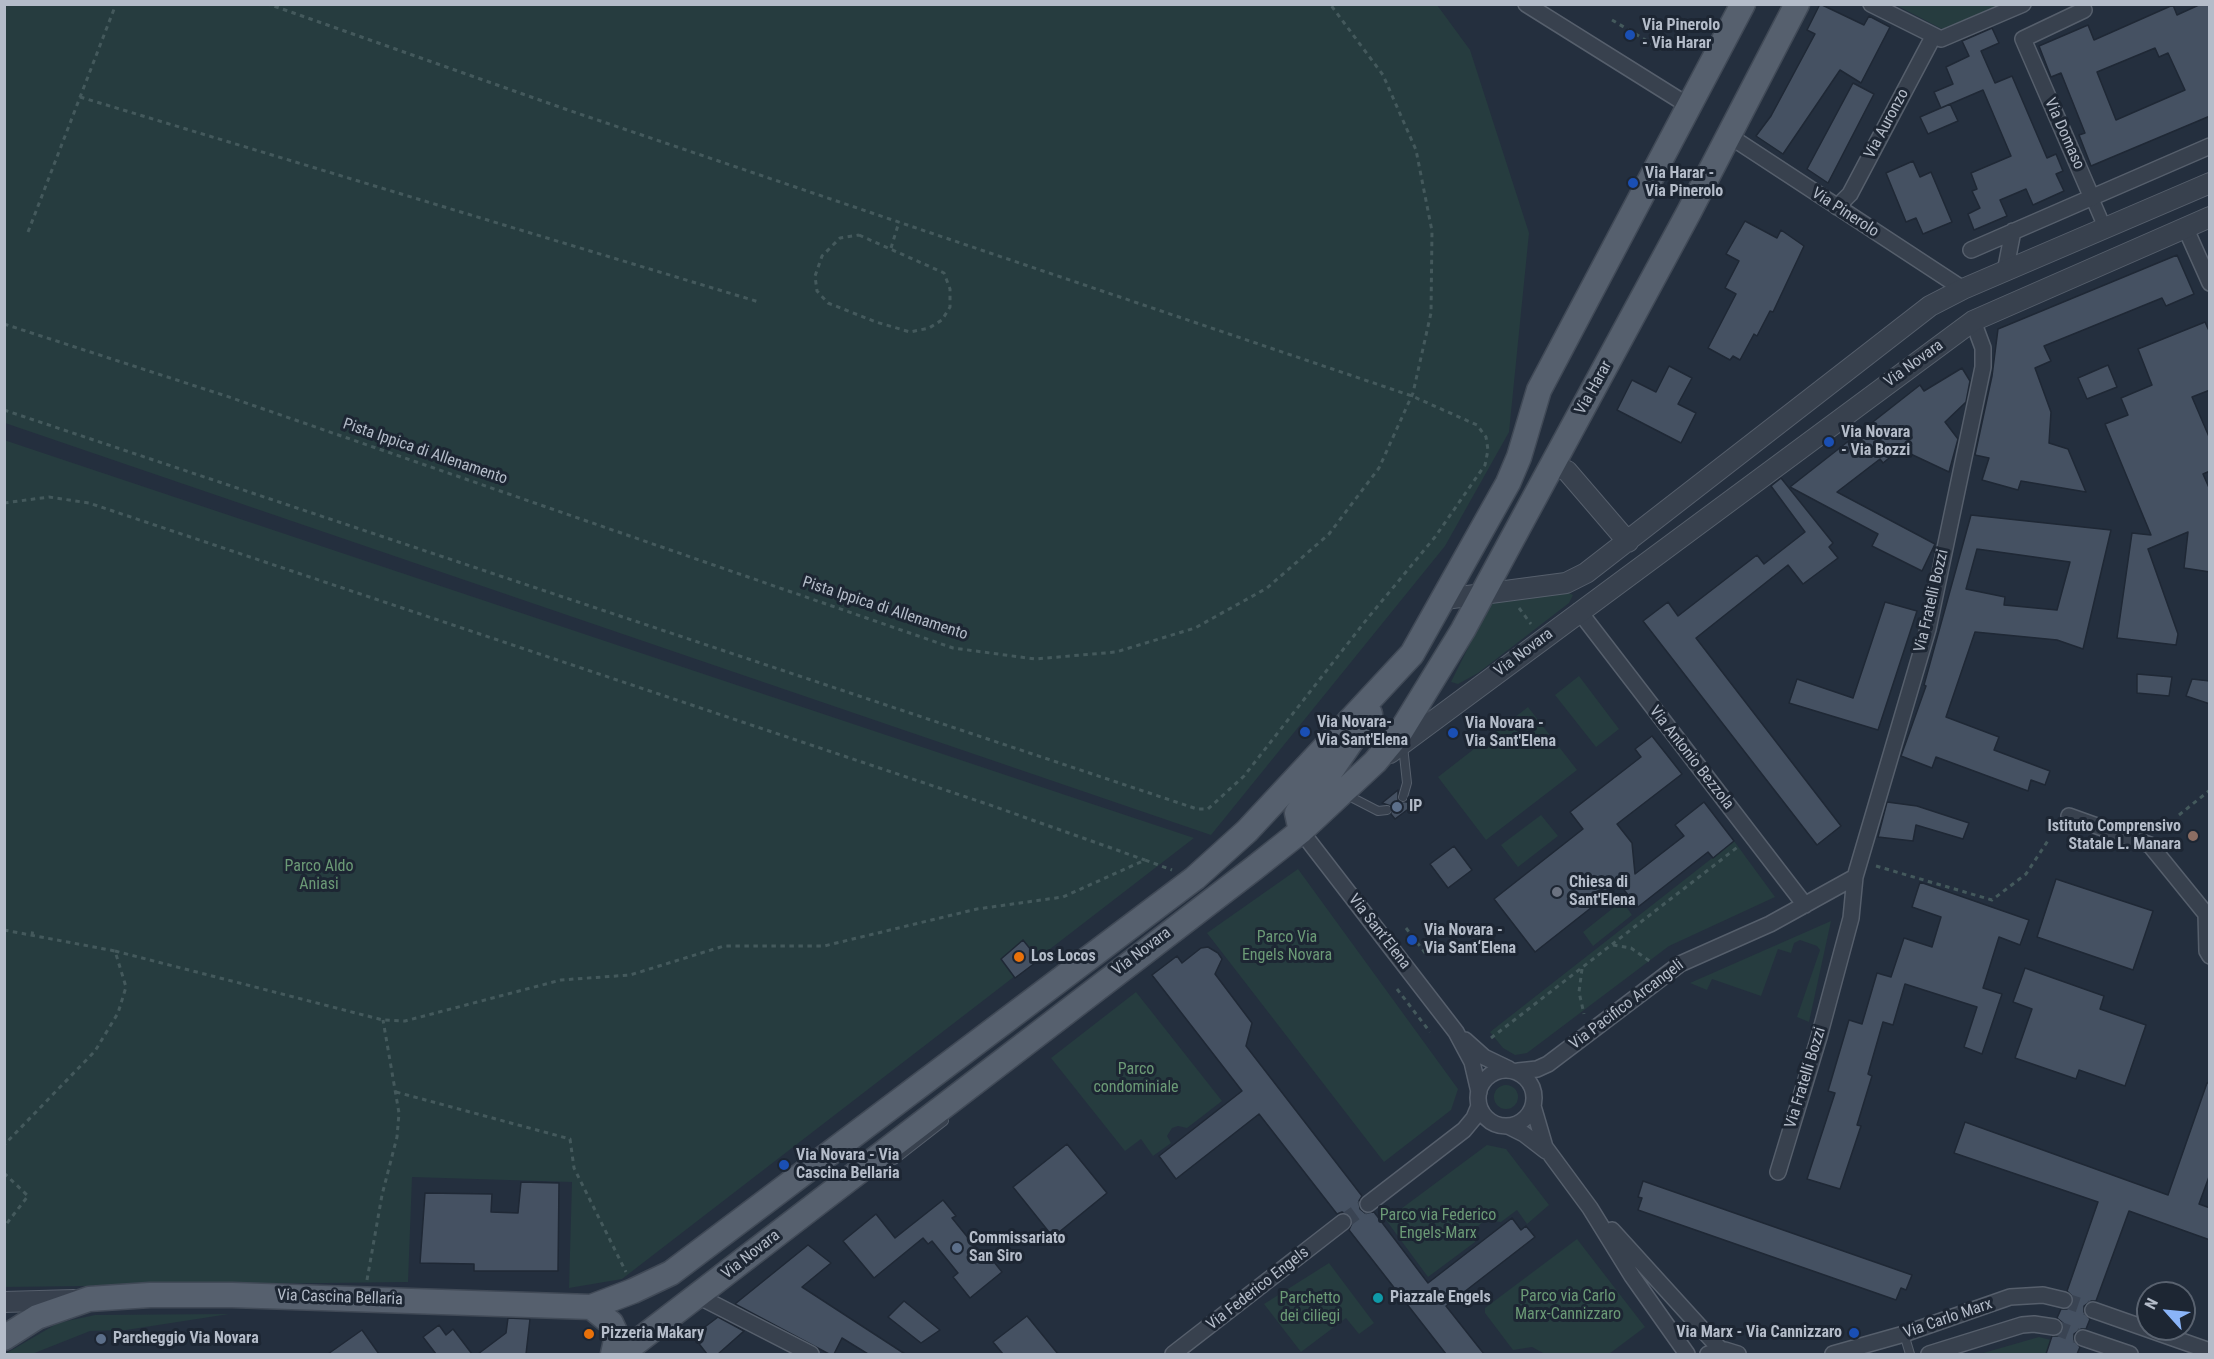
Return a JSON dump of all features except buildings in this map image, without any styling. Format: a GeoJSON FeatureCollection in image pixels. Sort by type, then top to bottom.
{"type":"FeatureCollection","features":[{"type":"Feature","properties":{"kind":"main road"},"geometry":{"type":"LineString","coordinates":[[1445,598],[1508,483],[1519,456],[1539,390],[1743,4]]}},
{"type":"Feature","properties":{"kind":"main road","name":"Via Harar"},"geometry":{"type":"LineString","coordinates":[[1375,762],[1402,738],[1483,593],[1684,222],[1797,4]]}},
{"type":"Feature","properties":{"kind":"main road","name":"Via Novara"},"geometry":{"type":"LineString","coordinates":[[621,1354],[698,1296],[1195,878],[1247,831],[1412,654],[1445,598]]}},
{"type":"Feature","properties":{"kind":"main road"},"geometry":{"type":"LineString","coordinates":[[1247,831],[1275,829],[1301,831],[1298,813],[1333,768],[1412,654]]}},
{"type":"Feature","properties":{"kind":"main road","name":"Via Novara"},"geometry":{"type":"LineString","coordinates":[[591,1307],[650,1284],[671,1273],[873,1147],[1301,831],[1344,794],[1375,762]]}},
{"type":"Feature","properties":{"kind":"main road","name":"Via Cascina Bellaria"},"geometry":{"type":"LineString","coordinates":[[4,1338],[37,1317],[89,1299],[150,1295],[232,1295],[591,1307]]}},
{"type":"Feature","properties":{"kind":"main road"},"geometry":{"type":"LineString","coordinates":[[591,1307],[611,1323],[617,1336],[613,1354]]}},
{"type":"Feature","properties":{"kind":"street"},"geometry":{"type":"LineString","coordinates":[[1526,4],[1689,106]]}},
{"type":"Feature","properties":{"kind":"street"},"geometry":{"type":"LineString","coordinates":[[1871,4],[1941,39],[2023,4]]}},
{"type":"Feature","properties":{"kind":"street","name":"Via Domaso"},"geometry":{"type":"LineString","coordinates":[[2084,10],[2023,39],[2105,228]]}},
{"type":"Feature","properties":{"kind":"street","name":"Via Auronzo"},"geometry":{"type":"LineString","coordinates":[[1837,207],[1850,194],[1933,37]]}},
{"type":"Feature","properties":{"kind":"street","name":"Via Pinerolo"},"geometry":{"type":"LineString","coordinates":[[1728,135],[1963,289]]}},
{"type":"Feature","properties":{"kind":"street"},"geometry":{"type":"LineString","coordinates":[[1971,250],[2210,146]]}},
{"type":"Feature","properties":{"kind":"street"},"geometry":{"type":"LineString","coordinates":[[1445,598],[1566,583],[1579,576],[1628,542],[1930,306],[1963,289],[2210,183]]}},
{"type":"Feature","properties":{"kind":"street","name":"Via Novara"},"geometry":{"type":"LineString","coordinates":[[1402,738],[1974,321],[2210,217]]}},
{"type":"Feature","properties":{"kind":"street"},"geometry":{"type":"LineString","coordinates":[[2186,227],[2210,283]]}},
{"type":"Feature","properties":{"kind":"street"},"geometry":{"type":"LineString","coordinates":[[2005,272],[2013,231]]}},
{"type":"Feature","properties":{"kind":"street","name":"Via Fratelli Bozzi"},"geometry":{"type":"LineString","coordinates":[[1778,1172],[1819,1037],[1848,929],[1855,877],[1928,628],[1983,367],[1983,348],[1974,321]]}},
{"type":"Feature","properties":{"kind":"street"},"geometry":{"type":"LineString","coordinates":[[1551,464],[1567,471],[1628,542]]}},
{"type":"Feature","properties":{"kind":"street"},"geometry":{"type":"LineString","coordinates":[[1579,576],[1579,611]]}},
{"type":"Feature","properties":{"kind":"street","name":"Via Antonio Bezzola"},"geometry":{"type":"LineString","coordinates":[[1579,611],[1805,905]]}},
{"type":"Feature","properties":{"kind":"street"},"geometry":{"type":"LineString","coordinates":[[2069,816],[2150,845],[2206,914],[2206,951],[2210,956]]}},
{"type":"Feature","properties":{"kind":"street","name":"Via Sant’Elena"},"geometry":{"type":"LineString","coordinates":[[1301,831],[1456,1032],[1472,1062],[1479,1099]]}},
{"type":"Feature","properties":{"kind":"street"},"geometry":{"type":"LineString","coordinates":[[1805,905],[1855,877]]}},
{"type":"Feature","properties":{"kind":"street","name":"Via Pacifico Arcangeli"},"geometry":{"type":"LineString","coordinates":[[1514,1070],[1537,1069],[1548,1064],[1680,964],[1770,924],[1805,905]]}},
{"type":"Feature","properties":{"kind":"street","name":"Via Sant’Elena"},"geometry":{"type":"LineString","coordinates":[[1456,1032],[1484,1057],[1514,1070]]}},
{"type":"Feature","properties":{"kind":"street","name":"Via Pacifico Arcangeli"},"geometry":{"type":"LineString","coordinates":[[1534,1100],[1538,1079],[1548,1064]]}},
{"type":"Feature","properties":{"kind":"street"},"geometry":{"type":"LineString","coordinates":[[1368,1204],[1464,1130],[1474,1118],[1484,1079],[1491,1073],[1514,1070],[1526,1077],[1534,1100],[1538,1128],[1551,1156]]}},
{"type":"Feature","properties":{"kind":"street"},"geometry":{"type":"LineString","coordinates":[[1479,1099],[1490,1121],[1508,1126],[1533,1140],[1551,1156],[1590,1208],[1714,1352],[1738,1354]]}},
{"type":"Feature","properties":{"kind":"street"},"geometry":{"type":"LineString","coordinates":[[1508,1126],[1526,1119],[1534,1100]]}},
{"type":"Feature","properties":{"kind":"street"},"geometry":{"type":"LineString","coordinates":[[1590,1208],[1632,1276],[1687,1354]]}},
{"type":"Feature","properties":{"kind":"street","name":"Via Federico Engels"},"geometry":{"type":"LineString","coordinates":[[1173,1354],[1343,1222]]}},
{"type":"Feature","properties":{"kind":"street","name":"Via Carlo Marx"},"geometry":{"type":"LineString","coordinates":[[1833,1354],[1904,1334],[2010,1297],[2043,1295],[2064,1300]]}},
{"type":"Feature","properties":{"kind":"street"},"geometry":{"type":"LineString","coordinates":[[698,1296],[811,1354]]}},
{"type":"Feature","properties":{"kind":"street","name":"Via Cascina Bellaria"},"geometry":{"type":"LineString","coordinates":[[4,1302],[89,1299]]}},
{"type":"Feature","properties":{"kind":"street"},"geometry":{"type":"LineString","coordinates":[[2093,1310],[2210,1352]]}},
{"type":"Feature","properties":{"kind":"street","name":"Via Carlo Marx"},"geometry":{"type":"LineString","coordinates":[[1929,1354],[2022,1325],[2054,1327]]}},
{"type":"Feature","properties":{"kind":"street"},"geometry":{"type":"LineString","coordinates":[[2083,1338],[2130,1354]]}},
{"type":"Feature","properties":{"kind":"lane"},"geometry":{"type":"LineString","coordinates":[[1402,738],[1407,788],[1403,797]]}},
{"type":"Feature","properties":{"kind":"lane"},"geometry":{"type":"LineString","coordinates":[[1344,794],[1378,811],[1387,810]]}},
{"type":"Feature","properties":{"kind":"lane"},"geometry":{"type":"LineString","coordinates":[[873,1147],[948,1118]]}},
{"type":"Feature","properties":{"kind":"lane"},"geometry":{"type":"LineString","coordinates":[[1904,1334],[1910,1354]]}},
{"type":"Feature","properties":{"kind":"path"},"geometry":{"type":"LineString","coordinates":[[28,232],[116,4]]}},
{"type":"Feature","properties":{"kind":"path"},"geometry":{"type":"LineString","coordinates":[[4,410],[1185,805],[1208,809],[1223,798],[1244,776],[1366,619],[1435,537],[1485,465],[1488,450],[1486,437],[1477,425],[1412,396],[268,4]]}},
{"type":"Feature","properties":{"kind":"path","name":"Pista Ippica di Allenamento"},"geometry":{"type":"LineString","coordinates":[[4,324],[226,396],[953,648],[1035,658],[1116,652],[1195,628],[1267,588],[1329,534],[1379,468],[1412,396],[1431,313],[1432,231],[1416,150],[1383,75],[1330,4]]}},
{"type":"Feature","properties":{"kind":"path"},"geometry":{"type":"LineString","coordinates":[[1612,20],[1664,51]]}},
{"type":"Feature","properties":{"kind":"path"},"geometry":{"type":"LineString","coordinates":[[80,98],[759,303]]}},
{"type":"Feature","properties":{"kind":"path"},"geometry":{"type":"LineString","coordinates":[[891,248],[900,222]]}},
{"type":"Feature","properties":{"kind":"path"},"geometry":{"type":"LineString","coordinates":[[859,236],[891,248],[944,273],[950,289],[950,307],[942,320],[929,328],[909,332],[876,322],[828,303],[817,291],[815,276],[822,256],[840,238],[859,236]]}},
{"type":"Feature","properties":{"kind":"path"},"geometry":{"type":"LineString","coordinates":[[4,503],[49,497],[89,503],[976,800],[1174,870]]}},
{"type":"Feature","properties":{"kind":"path"},"geometry":{"type":"LineString","coordinates":[[1509,607],[1517,606],[1534,627]]}},
{"type":"Feature","properties":{"kind":"path"},"geometry":{"type":"LineString","coordinates":[[2179,815],[2210,790]]}},
{"type":"Feature","properties":{"kind":"path"},"geometry":{"type":"LineString","coordinates":[[1869,864],[1992,900],[2026,874],[2049,839]]}},
{"type":"Feature","properties":{"kind":"path"},"geometry":{"type":"LineString","coordinates":[[1491,1038],[1741,845]]}},
{"type":"Feature","properties":{"kind":"path"},"geometry":{"type":"LineString","coordinates":[[4,930],[115,951],[383,1020],[405,1021],[561,980],[630,975],[724,946],[824,946],[976,909],[1063,897],[1145,860]]}},
{"type":"Feature","properties":{"kind":"path"},"geometry":{"type":"LineString","coordinates":[[32,936],[33,928]]}},
{"type":"Feature","properties":{"kind":"path"},"geometry":{"type":"LineString","coordinates":[[1406,928],[1426,954]]}},
{"type":"Feature","properties":{"kind":"path"},"geometry":{"type":"LineString","coordinates":[[1611,946],[1631,948],[1651,963]]}},
{"type":"Feature","properties":{"kind":"path"},"geometry":{"type":"LineString","coordinates":[[4,1145],[95,1051],[108,1033],[118,1013],[126,987],[115,951]]}},
{"type":"Feature","properties":{"kind":"path"},"geometry":{"type":"LineString","coordinates":[[1583,967],[1580,992],[1584,1014]]}},
{"type":"Feature","properties":{"kind":"path"},"geometry":{"type":"LineString","coordinates":[[1397,989],[1430,1032]]}},
{"type":"Feature","properties":{"kind":"path"},"geometry":{"type":"LineString","coordinates":[[367,1282],[382,1195],[397,1137],[399,1113],[383,1020]]}},
{"type":"Feature","properties":{"kind":"path"},"geometry":{"type":"LineString","coordinates":[[396,1092],[570,1139],[574,1168],[628,1276]]}},
{"type":"Feature","properties":{"kind":"path"},"geometry":{"type":"LineString","coordinates":[[4,1173],[28,1196],[4,1227]]}},
{"type":"Feature","properties":{"kind":"green space"},"geometry":{"type":"Polygon","coordinates":[[[5,4],[1437,5],[1470,50],[1529,233],[1509,432],[1445,546],[1211,835],[5,423],[5,4]]]}},
{"type":"Feature","properties":{"kind":"green space"},"geometry":{"type":"Polygon","coordinates":[[[1896,5],[2000,5],[1942,29],[1896,5]]]}},
{"type":"Feature","properties":{"kind":"green space","name":"Parco Aldo Aniasi"},"geometry":{"type":"Polygon","coordinates":[[[4,440],[1194,838],[622,1279],[569,1288],[572,1182],[412,1177],[408,1282],[5,1287],[4,440]]]}},
{"type":"Feature","properties":{"kind":"green space"},"geometry":{"type":"Polygon","coordinates":[[[1567,592],[1573,595],[1569,603],[1478,673],[1458,684],[1451,682],[1490,604],[1567,592]]]}},
{"type":"Feature","properties":{"kind":"green space"},"geometry":{"type":"Polygon","coordinates":[[[1579,676],[1619,729],[1596,747],[1555,695],[1579,676]]]}},
{"type":"Feature","properties":{"kind":"green space"},"geometry":{"type":"Polygon","coordinates":[[[1528,707],[1577,770],[1486,840],[1438,777],[1528,707]]]}},
{"type":"Feature","properties":{"kind":"green space"},"geometry":{"type":"Polygon","coordinates":[[[1541,815],[1558,836],[1518,867],[1501,845],[1541,815]]]}},
{"type":"Feature","properties":{"kind":"green space"},"geometry":{"type":"Polygon","coordinates":[[[1734,841],[1775,897],[1669,946],[1527,1053],[1515,1055],[1503,1048],[1490,1032],[1734,841]]]}},
{"type":"Feature","properties":{"kind":"green space","name":"Parco Via Engels Novara"},"geometry":{"type":"Polygon","coordinates":[[[1298,869],[1458,1089],[1451,1110],[1384,1162],[1207,933],[1298,869]]]}},
{"type":"Feature","properties":{"kind":"green space"},"geometry":{"type":"Polygon","coordinates":[[[1622,901],[1632,915],[1593,946],[1583,932],[1622,901]]]}},
{"type":"Feature","properties":{"kind":"green space"},"geometry":{"type":"Polygon","coordinates":[[[1831,921],[1809,1022],[1797,1017],[1820,950],[1817,946],[1800,940],[1794,943],[1791,953],[1778,949],[1761,996],[1712,979],[1707,990],[1690,983],[1831,921]]]}},
{"type":"Feature","properties":{"kind":"green space","name":"Parco condominiale"},"geometry":{"type":"Polygon","coordinates":[[[1136,992],[1222,1101],[1187,1128],[1178,1126],[1172,1128],[1167,1136],[1171,1143],[1153,1156],[1141,1139],[1125,1151],[1051,1058],[1136,992]]]}},
{"type":"Feature","properties":{"kind":"green space"},"geometry":{"type":"Polygon","coordinates":[[[1506,1085],[1511,1086],[1517,1092],[1517,1102],[1511,1108],[1506,1109],[1501,1108],[1495,1102],[1494,1097],[1495,1092],[1501,1086],[1506,1085]]]}},
{"type":"Feature","properties":{"kind":"green space","name":"Parco via Federico Engels-Marx"},"geometry":{"type":"Polygon","coordinates":[[[1487,1145],[1506,1149],[1549,1205],[1527,1224],[1517,1210],[1501,1222],[1485,1220],[1477,1227],[1475,1242],[1428,1277],[1386,1220],[1487,1145]]]}},
{"type":"Feature","properties":{"kind":"green space","name":"Parco via Carlo Marx-Cannizzaro"},"geometry":{"type":"Polygon","coordinates":[[[1577,1239],[1645,1327],[1609,1354],[1545,1354],[1532,1347],[1513,1350],[1485,1313],[1485,1308],[1577,1239]]]}},
{"type":"Feature","properties":{"kind":"green space","name":"Parchetto dei ciliegi"},"geometry":{"type":"Polygon","coordinates":[[[1329,1263],[1374,1323],[1359,1334],[1346,1318],[1301,1352],[1264,1304],[1329,1263]]]}},
{"type":"Feature","properties":{"kind":"green space"},"geometry":{"type":"Polygon","coordinates":[[[229,1314],[126,1330],[90,1331],[32,1354],[5,1354],[58,1323],[95,1315],[229,1314]]]}},
{"type":"Feature","properties":{"kind":"green space"},"geometry":{"type":"Polygon","coordinates":[[[2039,1337],[2051,1340],[2046,1354],[1980,1354],[2039,1337]]]}},
{"type":"Feature","properties":{"kind":"tunnel"},"geometry":{"type":"LineString","coordinates":[[1343,1222],[1368,1204]]}},
{"type":"Feature","properties":{"kind":"tunnel"},"geometry":{"type":"LineString","coordinates":[[2064,1300],[2093,1310]]}},
{"type":"Feature","properties":{"kind":"tunnel"},"geometry":{"type":"LineString","coordinates":[[2054,1327],[2083,1338]]}},
{"type":"Feature","properties":{"kind":"place","name":"Via Pinerolo - Via Harar"},"geometry":{"type":"Point","coordinates":[1630,35]}},
{"type":"Feature","properties":{"kind":"place","name":"Via Harar - Via Pinerolo"},"geometry":{"type":"Point","coordinates":[1633,183]}},
{"type":"Feature","properties":{"kind":"place","name":"Via Novara - Via Bozzi"},"geometry":{"type":"Point","coordinates":[1829,442]}},
{"type":"Feature","properties":{"kind":"place","name":"Via Novara- Via Sant'Elena"},"geometry":{"type":"Point","coordinates":[1305,732]}},
{"type":"Feature","properties":{"kind":"place","name":"Via Novara - Via Sant'Elena"},"geometry":{"type":"Point","coordinates":[1453,733]}},
{"type":"Feature","properties":{"kind":"place","name":"IP"},"geometry":{"type":"Point","coordinates":[1397,807]}},
{"type":"Feature","properties":{"kind":"place","name":"Istituto Comprensivo Statale L. Manara"},"geometry":{"type":"Point","coordinates":[2193,836]}},
{"type":"Feature","properties":{"kind":"place","name":"Chiesa di Sant'Elena"},"geometry":{"type":"Point","coordinates":[1557,892]}},
{"type":"Feature","properties":{"kind":"place","name":"Via Novara - Via Sant‘Elena"},"geometry":{"type":"Point","coordinates":[1412,940]}},
{"type":"Feature","properties":{"kind":"place","name":"Los Locos"},"geometry":{"type":"Point","coordinates":[1019,957]}},
{"type":"Feature","properties":{"kind":"place","name":"Via Novara - Via Cascina Bellaria"},"geometry":{"type":"Point","coordinates":[784,1165]}},
{"type":"Feature","properties":{"kind":"place","name":"Commissariato San Siro"},"geometry":{"type":"Point","coordinates":[957,1248]}},
{"type":"Feature","properties":{"kind":"place","name":"Piazzale Engels"},"geometry":{"type":"Point","coordinates":[1378,1298]}},
{"type":"Feature","properties":{"kind":"place","name":"Via Marx - Via Cannizzaro"},"geometry":{"type":"Point","coordinates":[1854,1333]}},
{"type":"Feature","properties":{"kind":"place","name":"Pizzeria Makary"},"geometry":{"type":"Point","coordinates":[589,1334]}},
{"type":"Feature","properties":{"kind":"place","name":"Parcheggio Via Novara"},"geometry":{"type":"Point","coordinates":[101,1339]}}]}
